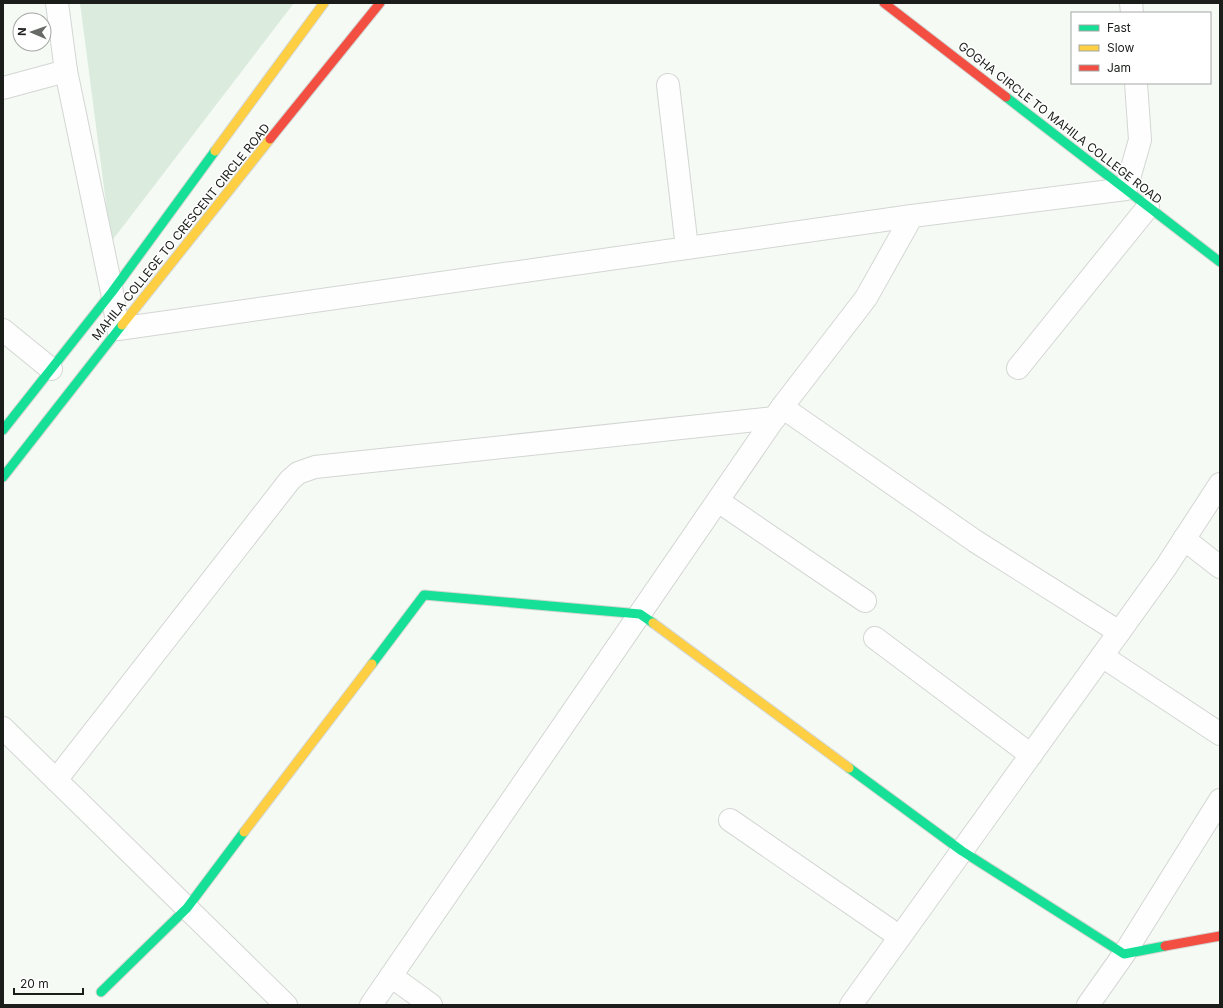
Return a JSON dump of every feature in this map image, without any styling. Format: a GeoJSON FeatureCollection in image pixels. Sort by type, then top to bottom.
{"type":"FeatureCollection","features":[{"type":"Feature","properties":{"kind":"main road","name":"MAHILA COLLEGE TO CRESCENT CIRCLE ROAD"},"geometry":{"type":"LineString","coordinates":[[3,430],[112,292],[324,3]]}},
{"type":"Feature","properties":{"kind":"main road","name":"MAHILA COLLEGE TO CRESCENT CIRCLE ROAD"},"geometry":{"type":"LineString","coordinates":[[3,477],[118,329],[380,3]]}},
{"type":"Feature","properties":{"kind":"main road","name":"GOGHA CIRCLE TO MAHILA COLLEGE ROAD"},"geometry":{"type":"LineString","coordinates":[[884,3],[1220,262]]}},
{"type":"Feature","properties":{"kind":"main road"},"geometry":{"type":"LineString","coordinates":[[101,992],[187,908],[424,595],[640,614],[962,851],[1124,954],[1220,936]]}},
{"type":"Feature","properties":{"kind":"street"},"geometry":{"type":"LineString","coordinates":[[57,3],[66,71],[112,292],[118,329],[912,216],[1126,189],[1140,140],[1136,84]]}},
{"type":"Feature","properties":{"kind":"street"},"geometry":{"type":"LineString","coordinates":[[3,88],[66,71]]}},
{"type":"Feature","properties":{"kind":"street"},"geometry":{"type":"LineString","coordinates":[[668,85],[687,248]]}},
{"type":"Feature","properties":{"kind":"street"},"geometry":{"type":"LineString","coordinates":[[1018,368],[1148,207]]}},
{"type":"Feature","properties":{"kind":"street"},"geometry":{"type":"LineString","coordinates":[[371,1005],[778,413],[866,298],[912,216]]}},
{"type":"Feature","properties":{"kind":"street"},"geometry":{"type":"LineString","coordinates":[[3,330],[51,369]]}},
{"type":"Feature","properties":{"kind":"street"},"geometry":{"type":"LineString","coordinates":[[56,780],[290,480],[298,473],[315,467],[778,413],[975,541],[1119,632]]}},
{"type":"Feature","properties":{"kind":"street"},"geometry":{"type":"LineString","coordinates":[[851,1005],[1166,567],[1220,484]]}},
{"type":"Feature","properties":{"kind":"street"},"geometry":{"type":"LineString","coordinates":[[718,501],[865,601]]}},
{"type":"Feature","properties":{"kind":"street"},"geometry":{"type":"LineString","coordinates":[[1184,539],[1220,567]]}},
{"type":"Feature","properties":{"kind":"street"},"geometry":{"type":"LineString","coordinates":[[875,638],[1031,755]]}},
{"type":"Feature","properties":{"kind":"street"},"geometry":{"type":"LineString","coordinates":[[1102,656],[1220,734]]}},
{"type":"Feature","properties":{"kind":"street"},"geometry":{"type":"LineString","coordinates":[[3,728],[286,1005]]}},
{"type":"Feature","properties":{"kind":"street"},"geometry":{"type":"LineString","coordinates":[[1088,1005],[1124,954],[1220,800]]}},
{"type":"Feature","properties":{"kind":"street"},"geometry":{"type":"LineString","coordinates":[[730,820],[900,937]]}},
{"type":"Feature","properties":{"kind":"street"},"geometry":{"type":"LineString","coordinates":[[391,976],[431,1005]]}},
{"type":"Feature","properties":{"kind":"building"},"geometry":{"type":"Polygon","coordinates":[[[80,3],[294,3],[111,242],[80,3]]]}},
{"type":"Feature","properties":{"kind":"traffic: fast"},"geometry":{"type":"LineString","coordinates":[[1006,97],[1220,262]]}},
{"type":"Feature","properties":{"kind":"traffic: fast"},"geometry":{"type":"LineString","coordinates":[[3,430],[112,292],[215,151]]}},
{"type":"Feature","properties":{"kind":"traffic: fast"},"geometry":{"type":"LineString","coordinates":[[3,477],[122,325]]}},
{"type":"Feature","properties":{"kind":"traffic: fast"},"geometry":{"type":"LineString","coordinates":[[372,664],[424,595],[640,614],[653,623]]}},
{"type":"Feature","properties":{"kind":"traffic: fast"},"geometry":{"type":"LineString","coordinates":[[849,768],[962,851],[1124,954],[1165,946]]}},
{"type":"Feature","properties":{"kind":"traffic: fast"},"geometry":{"type":"LineString","coordinates":[[101,992],[187,908],[244,832]]}},
{"type":"Feature","properties":{"kind":"traffic: slow"},"geometry":{"type":"LineString","coordinates":[[215,151],[324,3]]}},
{"type":"Feature","properties":{"kind":"traffic: slow"},"geometry":{"type":"LineString","coordinates":[[122,325],[270,139]]}},
{"type":"Feature","properties":{"kind":"traffic: slow"},"geometry":{"type":"LineString","coordinates":[[653,623],[849,768]]}},
{"type":"Feature","properties":{"kind":"traffic: slow"},"geometry":{"type":"LineString","coordinates":[[244,832],[372,664]]}},
{"type":"Feature","properties":{"kind":"traffic: jam"},"geometry":{"type":"LineString","coordinates":[[270,139],[380,3]]}},
{"type":"Feature","properties":{"kind":"traffic: jam"},"geometry":{"type":"LineString","coordinates":[[884,3],[1006,97]]}},
{"type":"Feature","properties":{"kind":"traffic: jam"},"geometry":{"type":"LineString","coordinates":[[1165,946],[1220,936]]}}]}
